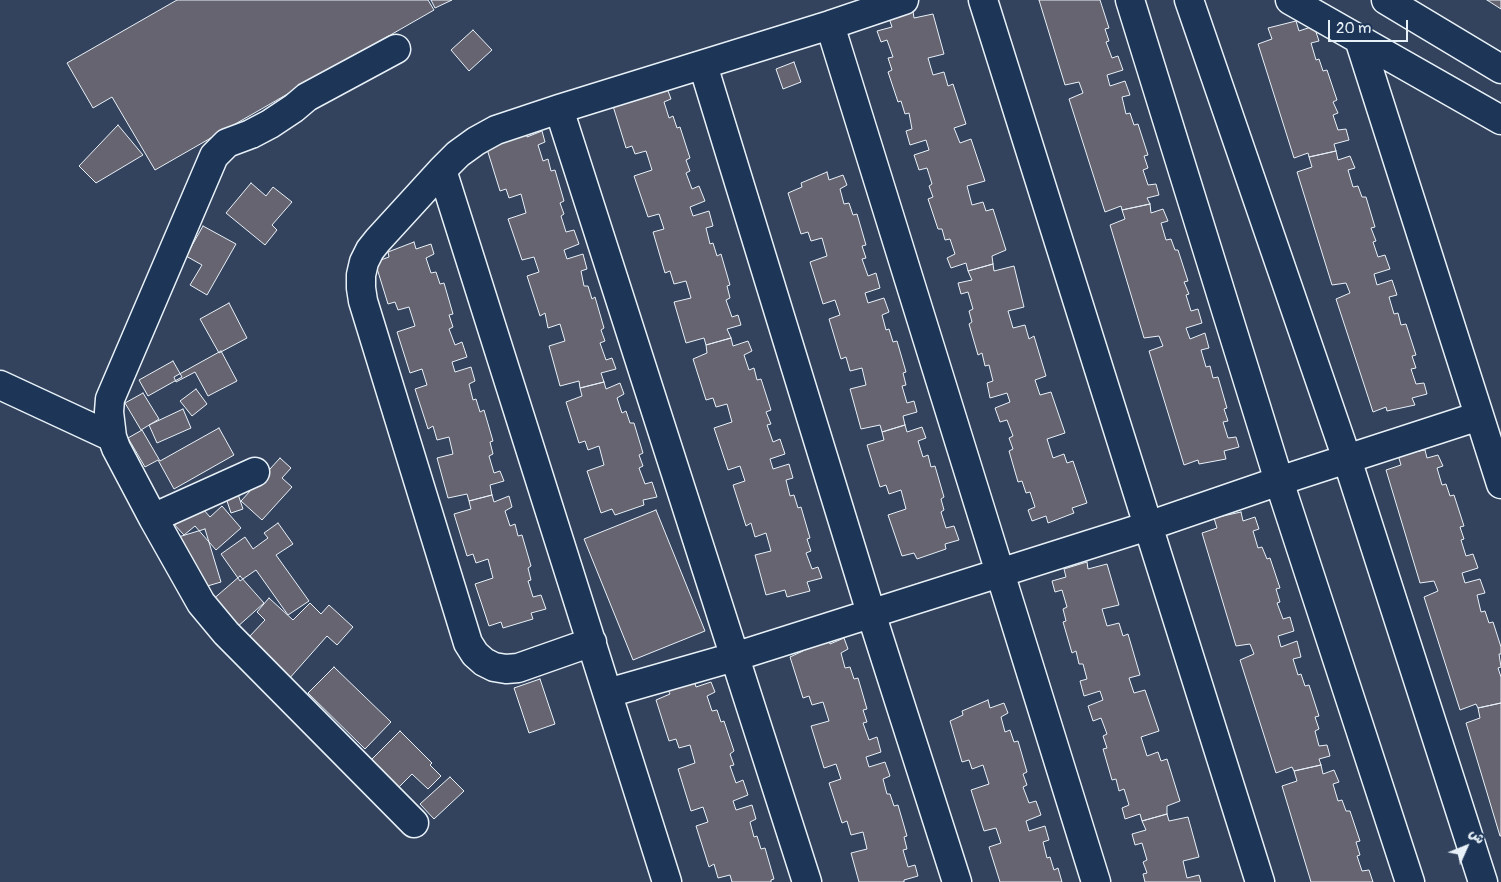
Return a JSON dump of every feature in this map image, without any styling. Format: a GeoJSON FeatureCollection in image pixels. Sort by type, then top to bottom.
{"type":"FeatureCollection","features":[{"type":"Feature","properties":{"kind":"street"},"geometry":{"type":"LineString","coordinates":[[592,642],[518,668],[506,669],[494,667],[484,662],[475,654],[468,643],[366,310],[361,288],[364,262],[378,240],[458,154],[496,130],[904,0]]}},
{"type":"Feature","properties":{"kind":"street"},"geometry":{"type":"LineString","coordinates":[[983,0],[1260,882]]}},
{"type":"Feature","properties":{"kind":"street"},"geometry":{"type":"LineString","coordinates":[[1130,0],[1279,481],[1410,882]]}},
{"type":"Feature","properties":{"kind":"street"},"geometry":{"type":"LineString","coordinates":[[1189,0],[1347,459],[1483,882]]}},
{"type":"Feature","properties":{"kind":"street"},"geometry":{"type":"LineString","coordinates":[[1290,0],[1501,120]]}},
{"type":"Feature","properties":{"kind":"street"},"geometry":{"type":"LineString","coordinates":[[1386,0],[1501,69]]}},
{"type":"Feature","properties":{"kind":"street"},"geometry":{"type":"LineString","coordinates":[[830,25],[1096,882]]}},
{"type":"Feature","properties":{"kind":"street"},"geometry":{"type":"LineString","coordinates":[[1359,40],[1501,484]]}},
{"type":"Feature","properties":{"kind":"street"},"geometry":{"type":"LineString","coordinates":[[396,49],[307,96],[294,108],[270,124],[227,144],[214,156],[110,399],[108,412],[112,437],[116,448],[192,588],[214,620],[414,823]]}},
{"type":"Feature","properties":{"kind":"street"},"geometry":{"type":"LineString","coordinates":[[703,64],[871,613],[958,882]]}},
{"type":"Feature","properties":{"kind":"street"},"geometry":{"type":"LineString","coordinates":[[559,109],[807,882]]}},
{"type":"Feature","properties":{"kind":"street"},"geometry":{"type":"LineString","coordinates":[[442,170],[667,882]]}},
{"type":"Feature","properties":{"kind":"street"},"geometry":{"type":"LineString","coordinates":[[0,385],[112,437]]}},
{"type":"Feature","properties":{"kind":"street"},"geometry":{"type":"LineString","coordinates":[[608,693],[734,657],[1148,526],[1479,416]]}},
{"type":"Feature","properties":{"kind":"street"},"geometry":{"type":"LineString","coordinates":[[153,518],[255,472]]}},
{"type":"Feature","properties":{"kind":"building"},"geometry":{"type":"Polygon","coordinates":[[[177,0],[428,0],[434,10],[155,170],[112,97],[93,108],[67,63],[177,0]]]}},
{"type":"Feature","properties":{"kind":"building"},"geometry":{"type":"Polygon","coordinates":[[[431,0],[452,0],[435,8],[431,0]]]}},
{"type":"Feature","properties":{"kind":"building"},"geometry":{"type":"Polygon","coordinates":[[[1039,0],[1100,0],[1109,28],[1105,29],[1109,41],[1106,42],[1112,58],[1118,56],[1123,70],[1107,75],[1110,86],[1125,81],[1130,95],[1122,97],[1126,114],[1130,113],[1134,125],[1138,124],[1148,155],[1144,156],[1148,168],[1143,170],[1148,185],[1156,184],[1159,195],[1147,198],[1150,204],[1122,210],[1121,206],[1105,212],[1069,99],[1083,93],[1079,82],[1065,85],[1039,0]]]}},
{"type":"Feature","properties":{"kind":"building"},"geometry":{"type":"Polygon","coordinates":[[[1487,0],[1501,0],[1501,9],[1487,0]]]}},
{"type":"Feature","properties":{"kind":"building"},"geometry":{"type":"Polygon","coordinates":[[[913,11],[914,18],[933,14],[944,54],[928,58],[933,75],[944,72],[948,86],[953,84],[966,124],[954,128],[960,143],[971,139],[985,181],[967,186],[972,205],[983,202],[986,211],[993,209],[1006,250],[992,256],[993,264],[968,271],[966,263],[951,268],[947,258],[955,254],[950,239],[945,240],[942,229],[938,229],[928,199],[933,197],[929,186],[932,184],[927,168],[919,170],[914,155],[929,150],[926,140],[910,145],[906,131],[912,129],[909,113],[905,114],[901,101],[898,102],[888,72],[892,70],[888,58],[893,57],[887,40],[881,42],[877,31],[892,27],[889,18],[913,11]]]}},
{"type":"Feature","properties":{"kind":"building"},"geometry":{"type":"Polygon","coordinates":[[[1296,21],[1299,31],[1314,26],[1319,41],[1311,43],[1316,60],[1319,59],[1323,71],[1327,70],[1337,100],[1333,102],[1338,113],[1333,115],[1338,130],[1346,129],[1349,140],[1334,144],[1336,151],[1309,157],[1308,153],[1294,158],[1258,44],[1272,39],[1268,28],[1296,21]]]}},
{"type":"Feature","properties":{"kind":"building"},"geometry":{"type":"Polygon","coordinates":[[[473,30],[492,50],[469,71],[451,50],[473,30]]]}},
{"type":"Feature","properties":{"kind":"building"},"geometry":{"type":"Polygon","coordinates":[[[794,62],[801,82],[783,89],[776,69],[794,62]]]}},
{"type":"Feature","properties":{"kind":"building"},"geometry":{"type":"Polygon","coordinates":[[[667,88],[671,99],[664,102],[669,118],[673,116],[677,128],[680,127],[690,158],[686,160],[690,171],[686,173],[692,189],[699,186],[705,201],[690,207],[693,216],[709,211],[713,226],[706,228],[710,244],[713,243],[717,256],[721,254],[730,285],[727,286],[730,298],[726,300],[732,317],[738,315],[741,325],[727,329],[731,338],[706,345],[704,338],[686,343],[674,302],[691,298],[686,281],[674,284],[670,271],[665,273],[653,232],[664,229],[659,214],[648,217],[634,176],[652,170],[646,151],[635,154],[632,146],[626,148],[613,106],[667,88]]]}},
{"type":"Feature","properties":{"kind":"building"},"geometry":{"type":"Polygon","coordinates":[[[118,125],[143,155],[96,183],[79,166],[118,125]]]}},
{"type":"Feature","properties":{"kind":"building"},"geometry":{"type":"Polygon","coordinates":[[[525,129],[527,137],[542,131],[545,142],[538,145],[543,161],[548,159],[551,171],[555,170],[564,201],[560,203],[564,214],[561,216],[566,232],[574,230],[579,244],[564,250],[567,259],[583,254],[587,269],[581,271],[584,286],[588,286],[592,299],[595,297],[604,328],[601,330],[605,341],[600,343],[606,360],[612,358],[616,369],[601,373],[604,382],[580,388],[579,381],[560,386],[549,346],[565,341],[560,324],[548,328],[545,313],[540,316],[527,276],[539,272],[534,257],[522,260],[508,219],[526,213],[521,194],[509,198],[506,189],[500,191],[487,149],[501,144],[499,140],[525,129]]]}},
{"type":"Feature","properties":{"kind":"building"},"geometry":{"type":"Polygon","coordinates":[[[1336,151],[1338,160],[1350,156],[1355,168],[1348,170],[1353,187],[1358,186],[1362,197],[1366,197],[1375,227],[1371,228],[1376,241],[1373,242],[1378,257],[1385,255],[1390,269],[1374,274],[1377,285],[1392,280],[1397,295],[1389,297],[1394,314],[1398,313],[1401,325],[1406,324],[1416,355],[1412,356],[1416,368],[1411,369],[1416,384],[1424,383],[1427,394],[1412,398],[1415,405],[1387,411],[1386,407],[1373,412],[1336,299],[1350,293],[1346,283],[1332,285],[1297,172],[1312,167],[1309,157],[1336,151]]]}},
{"type":"Feature","properties":{"kind":"building"},"geometry":{"type":"Polygon","coordinates":[[[827,172],[829,180],[843,175],[847,185],[840,189],[844,204],[849,203],[853,215],[857,214],[866,245],[862,246],[866,258],[862,259],[868,276],[876,273],[880,288],[865,293],[868,303],[884,298],[889,312],[882,315],[886,330],[889,329],[893,342],[897,341],[906,372],[903,373],[906,385],[902,386],[907,403],[914,401],[917,412],[903,416],[905,425],[882,432],[880,425],[861,429],[850,389],[866,385],[862,368],[850,371],[846,357],[841,359],[829,319],[840,315],[835,300],[823,304],[810,262],[827,256],[822,238],[811,241],[808,232],[801,234],[788,193],[802,187],[801,183],[827,172]]]}},
{"type":"Feature","properties":{"kind":"building"},"geometry":{"type":"Polygon","coordinates":[[[251,183],[266,196],[273,187],[292,202],[272,225],[277,230],[265,245],[226,213],[251,183]]]}},
{"type":"Feature","properties":{"kind":"building"},"geometry":{"type":"Polygon","coordinates":[[[1150,204],[1151,213],[1163,209],[1168,221],[1161,223],[1166,240],[1171,239],[1175,250],[1178,250],[1188,281],[1184,282],[1189,294],[1186,295],[1191,311],[1198,309],[1202,323],[1186,328],[1190,339],[1205,333],[1209,348],[1201,350],[1206,367],[1210,366],[1213,378],[1218,377],[1227,408],[1224,409],[1228,421],[1223,422],[1228,438],[1236,437],[1239,447],[1224,451],[1226,459],[1199,464],[1198,460],[1184,465],[1149,351],[1163,346],[1159,336],[1144,338],[1110,225],[1125,219],[1122,210],[1150,204]]]}},
{"type":"Feature","properties":{"kind":"building"},"geometry":{"type":"Polygon","coordinates":[[[203,226],[236,244],[207,295],[190,285],[202,265],[186,256],[203,226]]]}},
{"type":"Feature","properties":{"kind":"building"},"geometry":{"type":"Polygon","coordinates":[[[414,242],[416,249],[431,244],[434,254],[426,258],[431,273],[436,272],[440,284],[444,283],[453,314],[449,315],[453,327],[449,329],[455,345],[462,342],[467,357],[452,362],[455,372],[471,367],[475,381],[469,384],[473,400],[476,399],[480,412],[484,410],[493,441],[490,442],[493,454],[489,456],[494,473],[500,471],[504,481],[490,485],[492,495],[469,501],[467,494],[448,498],[437,458],[453,454],[449,437],[437,440],[433,426],[428,429],[415,389],[427,385],[422,369],[410,373],[397,332],[415,326],[409,307],[398,310],[395,302],[388,304],[375,262],[389,257],[388,252],[414,242]]]}},
{"type":"Feature","properties":{"kind":"building"},"geometry":{"type":"Polygon","coordinates":[[[993,264],[994,271],[1014,266],[1024,307],[1008,311],[1013,328],[1025,325],[1029,339],[1034,336],[1046,376],[1035,380],[1040,395],[1051,392],[1065,433],[1047,439],[1053,458],[1064,454],[1067,463],[1073,461],[1087,503],[1072,508],[1074,513],[1048,523],[1046,516],[1032,521],[1028,510],[1035,507],[1030,492],[1026,493],[1022,481],[1018,482],[1009,451],[1013,449],[1009,438],[1013,436],[1007,420],[1000,422],[995,408],[1010,402],[1007,393],[990,398],[987,383],[993,381],[989,365],[985,366],[982,353],[978,355],[969,324],[972,322],[969,311],[973,309],[968,292],[961,294],[958,283],[972,280],[968,271],[993,264]]]}},
{"type":"Feature","properties":{"kind":"building"},"geometry":{"type":"Polygon","coordinates":[[[229,303],[247,338],[219,353],[200,319],[229,303]]]}},
{"type":"Feature","properties":{"kind":"building"},"geometry":{"type":"Polygon","coordinates":[[[731,338],[733,346],[748,341],[752,351],[744,355],[749,370],[754,368],[757,380],[761,379],[771,410],[766,412],[771,424],[767,425],[773,442],[780,439],[785,454],[770,459],[773,469],[789,464],[793,478],[786,480],[790,496],[794,495],[798,508],[801,507],[810,538],[807,539],[811,551],[806,553],[812,569],[818,567],[822,578],[807,582],[810,591],[787,597],[785,590],[766,595],[755,555],[771,551],[766,533],[755,537],[751,523],[746,526],[733,485],[745,481],[740,466],[728,470],[714,428],[732,422],[727,404],[716,407],[713,398],[706,400],[693,359],[707,353],[706,345],[731,338]]]}},
{"type":"Feature","properties":{"kind":"building"},"geometry":{"type":"Polygon","coordinates":[[[221,351],[237,381],[208,396],[195,372],[176,382],[174,377],[221,351]]]}},
{"type":"Feature","properties":{"kind":"building"},"geometry":{"type":"Polygon","coordinates":[[[173,361],[182,377],[148,396],[139,380],[173,361]]]}},
{"type":"Feature","properties":{"kind":"building"},"geometry":{"type":"Polygon","coordinates":[[[604,382],[606,389],[620,383],[624,394],[617,398],[622,413],[626,411],[630,423],[634,423],[643,453],[639,455],[643,466],[639,468],[645,484],[652,482],[657,497],[643,500],[644,505],[615,515],[612,509],[601,513],[587,471],[604,465],[599,446],[588,450],[585,441],[579,443],[566,402],[582,396],[580,388],[604,382]]]}},
{"type":"Feature","properties":{"kind":"building"},"geometry":{"type":"Polygon","coordinates":[[[196,389],[207,404],[192,416],[180,401],[196,389]]]}},
{"type":"Feature","properties":{"kind":"building"},"geometry":{"type":"Polygon","coordinates":[[[143,393],[159,419],[141,430],[125,403],[143,393]]]}},
{"type":"Feature","properties":{"kind":"building"},"geometry":{"type":"Polygon","coordinates":[[[183,409],[191,428],[157,443],[149,425],[183,409]]]}},
{"type":"Feature","properties":{"kind":"building"},"geometry":{"type":"Polygon","coordinates":[[[905,425],[907,432],[922,427],[926,438],[918,441],[923,457],[928,455],[931,467],[935,466],[944,497],[941,499],[944,510],[941,512],[946,528],[954,526],[959,540],[945,544],[946,549],[917,559],[914,553],[902,556],[888,515],[906,509],[901,490],[889,494],[886,485],[880,487],[867,445],[884,440],[882,432],[905,425]]]}},
{"type":"Feature","properties":{"kind":"building"},"geometry":{"type":"Polygon","coordinates":[[[219,428],[234,455],[174,489],[158,460],[145,467],[128,438],[142,430],[160,461],[219,428]]]}},
{"type":"Feature","properties":{"kind":"building"},"geometry":{"type":"Polygon","coordinates":[[[1425,450],[1427,458],[1438,455],[1443,466],[1437,468],[1442,485],[1446,484],[1450,496],[1454,495],[1464,526],[1460,527],[1464,539],[1461,540],[1466,556],[1473,554],[1478,568],[1462,573],[1465,583],[1480,579],[1485,593],[1477,595],[1481,612],[1485,611],[1489,623],[1493,622],[1501,647],[1501,654],[1499,654],[1501,667],[1498,668],[1501,677],[1501,703],[1478,708],[1476,704],[1460,710],[1424,597],[1438,591],[1434,581],[1420,583],[1386,470],[1401,465],[1398,455],[1425,450]]]}},
{"type":"Feature","properties":{"kind":"building"},"geometry":{"type":"Polygon","coordinates":[[[280,458],[291,468],[282,478],[292,487],[262,520],[241,501],[280,458]]]}},
{"type":"Feature","properties":{"kind":"building"},"geometry":{"type":"Polygon","coordinates":[[[237,491],[243,509],[231,513],[225,495],[237,491]]]}},
{"type":"Feature","properties":{"kind":"building"},"geometry":{"type":"Polygon","coordinates":[[[492,495],[494,502],[509,496],[512,507],[505,511],[510,526],[515,524],[518,536],[522,535],[531,566],[528,568],[531,580],[528,581],[533,597],[541,595],[546,609],[531,613],[533,619],[503,628],[501,622],[489,626],[475,584],[493,578],[488,559],[476,563],[473,554],[467,556],[454,514],[471,509],[469,501],[492,495]]]}},
{"type":"Feature","properties":{"kind":"building"},"geometry":{"type":"Polygon","coordinates":[[[196,501],[210,517],[222,506],[241,528],[216,550],[195,526],[184,535],[172,522],[196,501]]]}},
{"type":"Feature","properties":{"kind":"building"},"geometry":{"type":"Polygon","coordinates":[[[656,510],[705,631],[633,660],[584,539],[656,510]]]}},
{"type":"Feature","properties":{"kind":"building"},"geometry":{"type":"Polygon","coordinates":[[[1241,512],[1243,521],[1255,517],[1259,529],[1253,531],[1258,548],[1262,547],[1267,559],[1270,558],[1280,588],[1276,589],[1280,602],[1277,603],[1283,619],[1290,617],[1294,631],[1278,636],[1281,647],[1297,641],[1301,657],[1293,659],[1298,675],[1301,674],[1305,686],[1309,685],[1319,716],[1315,717],[1319,729],[1315,731],[1319,746],[1327,745],[1330,756],[1319,759],[1321,765],[1294,771],[1292,767],[1276,773],[1240,660],[1254,654],[1250,644],[1236,646],[1202,533],[1217,528],[1214,518],[1241,512]]]}},
{"type":"Feature","properties":{"kind":"building"},"geometry":{"type":"Polygon","coordinates":[[[278,523],[293,544],[276,555],[309,601],[288,615],[256,570],[240,581],[221,554],[245,537],[253,549],[268,538],[264,533],[278,523]]]}},
{"type":"Feature","properties":{"kind":"building"},"geometry":{"type":"Polygon","coordinates":[[[205,529],[221,582],[204,587],[175,538],[205,529]]]}},
{"type":"Feature","properties":{"kind":"building"},"geometry":{"type":"Polygon","coordinates":[[[1087,562],[1088,569],[1107,564],[1119,605],[1102,609],[1107,626],[1119,623],[1123,636],[1128,634],[1140,675],[1129,678],[1134,693],[1145,690],[1159,731],[1141,737],[1147,756],[1158,752],[1161,761],[1167,759],[1180,801],[1167,806],[1167,814],[1142,821],[1140,814],[1125,819],[1122,808],[1129,805],[1124,789],[1119,791],[1116,779],[1112,780],[1103,749],[1107,748],[1103,736],[1107,734],[1101,718],[1093,721],[1088,706],[1103,700],[1100,691],[1084,696],[1080,681],[1087,679],[1083,664],[1079,664],[1076,651],[1072,653],[1063,622],[1066,621],[1063,609],[1067,607],[1062,590],[1055,592],[1052,581],[1066,577],[1064,569],[1087,562]]]}},
{"type":"Feature","properties":{"kind":"building"},"geometry":{"type":"Polygon","coordinates":[[[240,576],[264,603],[236,628],[211,601],[240,576]]]}},
{"type":"Feature","properties":{"kind":"building"},"geometry":{"type":"Polygon","coordinates":[[[269,598],[293,620],[310,603],[321,614],[329,605],[353,627],[337,645],[327,636],[288,680],[268,662],[271,658],[249,637],[265,620],[257,612],[269,598]]]}},
{"type":"Feature","properties":{"kind":"building"},"geometry":{"type":"Polygon","coordinates":[[[827,636],[830,644],[844,638],[848,649],[841,653],[845,668],[850,667],[854,679],[858,678],[867,709],[863,710],[867,722],[863,723],[869,740],[877,737],[881,752],[866,757],[869,767],[885,762],[890,776],[883,779],[887,794],[890,794],[894,806],[898,805],[907,836],[904,837],[907,849],[903,850],[908,867],[915,865],[918,876],[904,880],[904,882],[859,882],[851,853],[867,849],[863,832],[851,835],[847,821],[842,823],[829,783],[841,779],[836,764],[824,768],[811,726],[829,721],[823,702],[812,705],[809,696],[803,698],[790,657],[803,651],[802,647],[827,636]]]}},
{"type":"Feature","properties":{"kind":"building"},"geometry":{"type":"Polygon","coordinates":[[[334,667],[391,722],[365,749],[308,693],[334,667]]]}},
{"type":"Feature","properties":{"kind":"building"},"geometry":{"type":"Polygon","coordinates":[[[540,679],[555,724],[529,733],[514,688],[540,679]]]}},
{"type":"Feature","properties":{"kind":"building"},"geometry":{"type":"Polygon","coordinates":[[[694,679],[696,687],[711,682],[715,692],[707,696],[712,711],[717,710],[721,722],[724,721],[734,751],[730,754],[734,765],[730,766],[736,783],[743,780],[748,795],[733,801],[736,810],[752,805],[756,819],[750,822],[754,837],[757,836],[761,849],[765,848],[774,879],[771,882],[732,882],[730,875],[718,878],[714,864],[709,867],[696,826],[708,822],[703,807],[691,811],[678,769],[695,763],[690,745],[679,748],[676,739],[669,741],[656,700],[670,694],[668,690],[694,679]]]}},
{"type":"Feature","properties":{"kind":"building"},"geometry":{"type":"Polygon","coordinates":[[[988,700],[990,708],[1004,703],[1008,713],[1001,717],[1005,732],[1010,730],[1014,742],[1018,741],[1027,772],[1023,774],[1027,785],[1023,787],[1029,803],[1036,801],[1041,815],[1026,821],[1029,831],[1045,826],[1049,840],[1043,842],[1047,858],[1050,857],[1054,870],[1058,868],[1062,882],[1000,882],[989,847],[1001,843],[996,828],[984,831],[971,790],[989,784],[983,765],[972,769],[969,760],[962,762],[950,721],[963,715],[962,711],[988,700]]]}},
{"type":"Feature","properties":{"kind":"building"},"geometry":{"type":"Polygon","coordinates":[[[1501,703],[1500,836],[1466,723],[1480,718],[1478,708],[1501,703]]]}},
{"type":"Feature","properties":{"kind":"building"},"geometry":{"type":"Polygon","coordinates":[[[400,731],[432,763],[430,765],[441,776],[428,789],[412,774],[396,790],[369,762],[400,731]]]}},
{"type":"Feature","properties":{"kind":"building"},"geometry":{"type":"Polygon","coordinates":[[[1321,765],[1323,774],[1334,770],[1339,782],[1333,784],[1338,801],[1342,800],[1346,811],[1350,811],[1360,841],[1356,842],[1360,855],[1357,856],[1362,871],[1369,870],[1373,882],[1311,882],[1282,786],[1297,781],[1294,771],[1321,765]]]}},
{"type":"Feature","properties":{"kind":"building"},"geometry":{"type":"Polygon","coordinates":[[[450,777],[464,791],[434,819],[420,804],[450,777]]]}},
{"type":"Feature","properties":{"kind":"building"},"geometry":{"type":"Polygon","coordinates":[[[1167,814],[1169,821],[1188,817],[1199,857],[1183,861],[1187,878],[1199,875],[1201,882],[1145,882],[1143,874],[1147,873],[1143,862],[1147,860],[1142,843],[1135,845],[1132,834],[1146,830],[1142,821],[1167,814]]]}}]}
